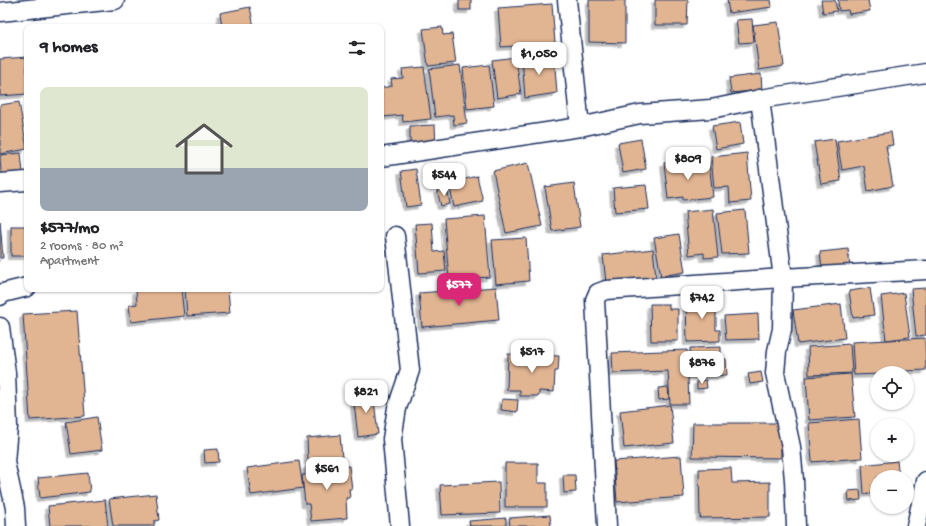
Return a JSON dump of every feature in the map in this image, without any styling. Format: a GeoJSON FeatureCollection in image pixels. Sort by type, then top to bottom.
{"type":"FeatureCollection","features":[{"type":"Feature","properties":{"kind":"street"},"geometry":{"type":"LineString","coordinates":[[0,12],[115,0]]}},
{"type":"Feature","properties":{"kind":"street"},"geometry":{"type":"LineString","coordinates":[[567,0],[580,127]]}},
{"type":"Feature","properties":{"kind":"street"},"geometry":{"type":"LineString","coordinates":[[384,157],[580,127],[640,114],[711,109],[760,99],[926,73]]}},
{"type":"Feature","properties":{"kind":"street"},"geometry":{"type":"LineString","coordinates":[[760,99],[783,278],[782,329],[777,351],[775,373],[791,447],[796,526]]}},
{"type":"Feature","properties":{"kind":"street"},"geometry":{"type":"LineString","coordinates":[[0,183],[24,181]]}},
{"type":"Feature","properties":{"kind":"street"},"geometry":{"type":"LineString","coordinates":[[395,236],[410,370],[397,408],[392,438],[397,526]]}},
{"type":"Feature","properties":{"kind":"street"},"geometry":{"type":"LineString","coordinates":[[606,526],[595,300],[598,292],[606,290],[783,278],[926,270]]}},
{"type":"Feature","properties":{"kind":"street"},"geometry":{"type":"LineString","coordinates":[[0,296],[3,293],[24,288]]}},
{"type":"Feature","properties":{"kind":"street"},"geometry":{"type":"LineString","coordinates":[[0,328],[6,373],[8,427],[5,462],[15,508],[16,526]]}},
{"type":"Feature","properties":{"kind":"street"},"geometry":{"type":"LineString","coordinates":[[916,526],[926,481]]}},
{"type":"Feature","properties":{"kind":"building"},"geometry":{"type":"Polygon","coordinates":[[[459,0],[471,0],[471,10],[459,10],[459,0]]]}},
{"type":"Feature","properties":{"kind":"building"},"geometry":{"type":"Polygon","coordinates":[[[589,0],[625,0],[625,43],[589,42],[589,0]]]}},
{"type":"Feature","properties":{"kind":"building"},"geometry":{"type":"Polygon","coordinates":[[[655,0],[688,0],[687,25],[655,25],[655,0]]]}},
{"type":"Feature","properties":{"kind":"building"},"geometry":{"type":"Polygon","coordinates":[[[727,0],[771,0],[772,7],[729,13],[727,0]]]}},
{"type":"Feature","properties":{"kind":"building"},"geometry":{"type":"Polygon","coordinates":[[[821,0],[835,0],[837,11],[823,13],[821,0]]]}},
{"type":"Feature","properties":{"kind":"building"},"geometry":{"type":"Polygon","coordinates":[[[838,0],[868,0],[870,11],[849,14],[848,10],[839,11],[838,0]]]}},
{"type":"Feature","properties":{"kind":"building"},"geometry":{"type":"Polygon","coordinates":[[[552,4],[555,43],[501,47],[498,8],[552,4]]]}},
{"type":"Feature","properties":{"kind":"building"},"geometry":{"type":"Polygon","coordinates":[[[250,7],[253,24],[222,24],[220,13],[250,7]]]}},
{"type":"Feature","properties":{"kind":"building"},"geometry":{"type":"Polygon","coordinates":[[[752,19],[754,42],[739,43],[736,20],[752,19]]]}},
{"type":"Feature","properties":{"kind":"building"},"geometry":{"type":"Polygon","coordinates":[[[778,22],[784,66],[759,70],[753,25],[778,22]]]}},
{"type":"Feature","properties":{"kind":"building"},"geometry":{"type":"Polygon","coordinates":[[[442,27],[443,35],[452,34],[456,63],[428,66],[423,29],[442,27]]]}},
{"type":"Feature","properties":{"kind":"building"},"geometry":{"type":"Polygon","coordinates":[[[554,55],[557,93],[525,98],[522,57],[554,55]]]}},
{"type":"Feature","properties":{"kind":"building"},"geometry":{"type":"Polygon","coordinates":[[[24,57],[24,94],[0,96],[0,59],[24,57]]]}},
{"type":"Feature","properties":{"kind":"building"},"geometry":{"type":"Polygon","coordinates":[[[516,57],[521,94],[497,98],[492,60],[516,57]]]}},
{"type":"Feature","properties":{"kind":"building"},"geometry":{"type":"Polygon","coordinates":[[[460,65],[467,123],[454,125],[453,115],[435,117],[429,69],[460,65]]]}},
{"type":"Feature","properties":{"kind":"building"},"geometry":{"type":"Polygon","coordinates":[[[489,65],[494,106],[467,109],[463,68],[489,65]]]}},
{"type":"Feature","properties":{"kind":"building"},"geometry":{"type":"Polygon","coordinates":[[[424,67],[431,119],[403,122],[402,115],[384,117],[384,87],[392,86],[391,79],[403,78],[402,69],[424,67]]]}},
{"type":"Feature","properties":{"kind":"building"},"geometry":{"type":"Polygon","coordinates":[[[761,74],[762,90],[731,93],[729,78],[761,74]]]}},
{"type":"Feature","properties":{"kind":"building"},"geometry":{"type":"Polygon","coordinates":[[[19,102],[24,131],[24,150],[0,154],[0,105],[19,102]]]}},
{"type":"Feature","properties":{"kind":"building"},"geometry":{"type":"Polygon","coordinates":[[[740,122],[743,144],[716,149],[712,126],[740,122]]]}},
{"type":"Feature","properties":{"kind":"building"},"geometry":{"type":"Polygon","coordinates":[[[435,125],[436,145],[410,145],[410,126],[435,125]]]}},
{"type":"Feature","properties":{"kind":"building"},"geometry":{"type":"Polygon","coordinates":[[[891,132],[893,145],[886,146],[893,186],[868,191],[864,166],[842,170],[837,141],[891,132]]]}},
{"type":"Feature","properties":{"kind":"building"},"geometry":{"type":"Polygon","coordinates":[[[641,139],[646,169],[623,173],[618,143],[641,139]]]}},
{"type":"Feature","properties":{"kind":"building"},"geometry":{"type":"Polygon","coordinates":[[[835,139],[841,181],[821,184],[814,142],[835,139]]]}},
{"type":"Feature","properties":{"kind":"building"},"geometry":{"type":"Polygon","coordinates":[[[21,153],[23,173],[1,175],[0,155],[21,153]]]}},
{"type":"Feature","properties":{"kind":"building"},"geometry":{"type":"Polygon","coordinates":[[[747,153],[751,201],[730,203],[729,187],[714,188],[711,157],[747,153]]]}},
{"type":"Feature","properties":{"kind":"building"},"geometry":{"type":"Polygon","coordinates":[[[682,161],[683,169],[700,167],[699,164],[709,162],[713,197],[683,200],[683,197],[668,199],[664,163],[682,161]]]}},
{"type":"Feature","properties":{"kind":"building"},"geometry":{"type":"Polygon","coordinates":[[[528,163],[542,226],[506,233],[493,171],[528,163]]]}},
{"type":"Feature","properties":{"kind":"building"},"geometry":{"type":"Polygon","coordinates":[[[416,169],[421,205],[406,207],[401,171],[416,169]]]}},
{"type":"Feature","properties":{"kind":"building"},"geometry":{"type":"Polygon","coordinates":[[[477,176],[483,201],[454,207],[449,183],[477,176]]]}},
{"type":"Feature","properties":{"kind":"building"},"geometry":{"type":"Polygon","coordinates":[[[574,183],[580,227],[552,231],[545,187],[574,183]]]}},
{"type":"Feature","properties":{"kind":"building"},"geometry":{"type":"Polygon","coordinates":[[[646,185],[649,209],[615,212],[613,188],[646,185]]]}},
{"type":"Feature","properties":{"kind":"building"},"geometry":{"type":"Polygon","coordinates":[[[447,188],[450,204],[441,206],[437,190],[447,188]]]}},
{"type":"Feature","properties":{"kind":"building"},"geometry":{"type":"Polygon","coordinates":[[[713,209],[718,257],[704,258],[704,253],[689,255],[685,212],[713,209]]]}},
{"type":"Feature","properties":{"kind":"building"},"geometry":{"type":"Polygon","coordinates":[[[745,210],[749,253],[722,254],[717,213],[745,210]]]}},
{"type":"Feature","properties":{"kind":"building"},"geometry":{"type":"Polygon","coordinates":[[[485,216],[490,277],[449,280],[444,219],[485,216]]]}},
{"type":"Feature","properties":{"kind":"building"},"geometry":{"type":"Polygon","coordinates":[[[0,221],[3,258],[0,258],[0,221]]]}},
{"type":"Feature","properties":{"kind":"building"},"geometry":{"type":"Polygon","coordinates":[[[432,223],[434,252],[444,251],[446,271],[419,273],[415,224],[432,223]]]}},
{"type":"Feature","properties":{"kind":"building"},"geometry":{"type":"Polygon","coordinates":[[[11,226],[24,226],[24,256],[11,256],[11,226]]]}},
{"type":"Feature","properties":{"kind":"building"},"geometry":{"type":"Polygon","coordinates":[[[679,234],[685,272],[661,276],[654,238],[679,234]]]}},
{"type":"Feature","properties":{"kind":"building"},"geometry":{"type":"Polygon","coordinates":[[[526,238],[529,281],[496,284],[492,240],[526,238]]]}},
{"type":"Feature","properties":{"kind":"building"},"geometry":{"type":"Polygon","coordinates":[[[653,249],[656,277],[606,283],[603,255],[653,249]]]}},
{"type":"Feature","properties":{"kind":"building"},"geometry":{"type":"Polygon","coordinates":[[[848,249],[850,266],[822,270],[820,252],[848,249]]]}},
{"type":"Feature","properties":{"kind":"building"},"geometry":{"type":"Polygon","coordinates":[[[496,287],[499,320],[422,327],[419,293],[496,287]]]}},
{"type":"Feature","properties":{"kind":"building"},"geometry":{"type":"Polygon","coordinates":[[[870,288],[874,315],[853,318],[849,291],[870,288]]]}},
{"type":"Feature","properties":{"kind":"building"},"geometry":{"type":"Polygon","coordinates":[[[926,288],[926,335],[916,336],[911,289],[926,288]]]}},
{"type":"Feature","properties":{"kind":"building"},"geometry":{"type":"Polygon","coordinates":[[[136,292],[181,292],[184,316],[131,322],[129,305],[137,304],[136,292]]]}},
{"type":"Feature","properties":{"kind":"building"},"geometry":{"type":"Polygon","coordinates":[[[185,292],[228,292],[230,313],[187,316],[185,292]]]}},
{"type":"Feature","properties":{"kind":"building"},"geometry":{"type":"Polygon","coordinates":[[[904,293],[910,337],[886,340],[881,296],[904,293]]]}},
{"type":"Feature","properties":{"kind":"building"},"geometry":{"type":"Polygon","coordinates":[[[716,297],[716,330],[720,330],[720,341],[687,342],[686,298],[716,297]]]}},
{"type":"Feature","properties":{"kind":"building"},"geometry":{"type":"Polygon","coordinates":[[[650,304],[669,304],[669,309],[678,309],[678,341],[651,341],[650,304]]]}},
{"type":"Feature","properties":{"kind":"building"},"geometry":{"type":"Polygon","coordinates":[[[841,304],[845,338],[798,344],[793,310],[841,304]]]}},
{"type":"Feature","properties":{"kind":"building"},"geometry":{"type":"Polygon","coordinates":[[[77,311],[85,416],[30,420],[23,314],[77,311]]]}},
{"type":"Feature","properties":{"kind":"building"},"geometry":{"type":"Polygon","coordinates":[[[758,314],[759,339],[726,340],[724,316],[758,314]]]}},
{"type":"Feature","properties":{"kind":"building"},"geometry":{"type":"Polygon","coordinates":[[[925,338],[926,370],[914,371],[914,366],[870,366],[870,374],[854,375],[852,342],[925,338]]]}},
{"type":"Feature","properties":{"kind":"building"},"geometry":{"type":"Polygon","coordinates":[[[850,344],[852,373],[809,375],[808,347],[850,344]]]}},
{"type":"Feature","properties":{"kind":"building"},"geometry":{"type":"Polygon","coordinates":[[[721,347],[721,359],[726,359],[727,375],[691,376],[690,348],[721,347]]]}},
{"type":"Feature","properties":{"kind":"building"},"geometry":{"type":"Polygon","coordinates":[[[687,350],[689,404],[670,404],[668,371],[613,373],[612,353],[687,350]]]}},
{"type":"Feature","properties":{"kind":"building"},"geometry":{"type":"Polygon","coordinates":[[[508,354],[559,356],[558,371],[555,371],[554,392],[539,391],[539,396],[520,396],[520,390],[507,390],[508,354]]]}},
{"type":"Feature","properties":{"kind":"building"},"geometry":{"type":"Polygon","coordinates":[[[761,372],[763,382],[750,384],[748,374],[761,372]]]}},
{"type":"Feature","properties":{"kind":"building"},"geometry":{"type":"Polygon","coordinates":[[[851,374],[855,417],[809,420],[806,377],[851,374]]]}},
{"type":"Feature","properties":{"kind":"building"},"geometry":{"type":"Polygon","coordinates":[[[706,380],[707,388],[697,389],[697,381],[706,380]]]}},
{"type":"Feature","properties":{"kind":"building"},"geometry":{"type":"Polygon","coordinates":[[[668,387],[669,399],[659,400],[658,388],[668,387]]]}},
{"type":"Feature","properties":{"kind":"building"},"geometry":{"type":"Polygon","coordinates":[[[373,392],[378,434],[358,437],[353,395],[373,392]]]}},
{"type":"Feature","properties":{"kind":"building"},"geometry":{"type":"Polygon","coordinates":[[[502,399],[518,400],[517,412],[501,410],[502,399]]]}},
{"type":"Feature","properties":{"kind":"building"},"geometry":{"type":"Polygon","coordinates":[[[670,405],[674,443],[624,448],[620,411],[670,405]]]}},
{"type":"Feature","properties":{"kind":"building"},"geometry":{"type":"Polygon","coordinates":[[[97,417],[102,450],[71,454],[66,422],[97,417]]]}},
{"type":"Feature","properties":{"kind":"building"},"geometry":{"type":"Polygon","coordinates":[[[859,419],[862,458],[812,462],[809,423],[859,419]]]}},
{"type":"Feature","properties":{"kind":"building"},"geometry":{"type":"Polygon","coordinates":[[[693,423],[781,423],[781,458],[692,457],[693,423]]]}},
{"type":"Feature","properties":{"kind":"building"},"geometry":{"type":"Polygon","coordinates":[[[340,435],[342,458],[308,461],[307,438],[340,435]]]}},
{"type":"Feature","properties":{"kind":"building"},"geometry":{"type":"Polygon","coordinates":[[[218,449],[219,462],[205,463],[204,450],[218,449]]]}},
{"type":"Feature","properties":{"kind":"building"},"geometry":{"type":"Polygon","coordinates":[[[681,456],[684,497],[617,502],[614,461],[681,456]]]}},
{"type":"Feature","properties":{"kind":"building"},"geometry":{"type":"Polygon","coordinates":[[[299,461],[303,488],[251,495],[247,468],[299,461]]]}},
{"type":"Feature","properties":{"kind":"building"},"geometry":{"type":"Polygon","coordinates":[[[897,462],[898,470],[870,470],[870,494],[864,494],[862,465],[897,462]]]}},
{"type":"Feature","properties":{"kind":"building"},"geometry":{"type":"Polygon","coordinates":[[[505,463],[538,463],[538,483],[547,483],[547,507],[505,507],[505,463]]]}},
{"type":"Feature","properties":{"kind":"building"},"geometry":{"type":"Polygon","coordinates":[[[335,464],[335,467],[349,466],[352,489],[349,489],[350,498],[346,498],[347,518],[311,521],[309,504],[305,504],[302,475],[306,475],[306,466],[335,464]]]}},
{"type":"Feature","properties":{"kind":"building"},"geometry":{"type":"Polygon","coordinates":[[[731,468],[732,483],[770,482],[770,517],[700,518],[699,469],[731,468]]]}},
{"type":"Feature","properties":{"kind":"building"},"geometry":{"type":"Polygon","coordinates":[[[88,473],[90,492],[40,498],[38,478],[88,473]]]}},
{"type":"Feature","properties":{"kind":"building"},"geometry":{"type":"Polygon","coordinates":[[[563,475],[575,475],[576,492],[564,493],[563,475]]]}},
{"type":"Feature","properties":{"kind":"building"},"geometry":{"type":"Polygon","coordinates":[[[499,482],[500,513],[442,515],[440,485],[499,482]]]}},
{"type":"Feature","properties":{"kind":"building"},"geometry":{"type":"Polygon","coordinates":[[[860,490],[861,500],[849,501],[848,491],[860,490]]]}},
{"type":"Feature","properties":{"kind":"building"},"geometry":{"type":"Polygon","coordinates":[[[156,494],[159,520],[154,521],[154,526],[113,526],[109,499],[156,494]]]}},
{"type":"Feature","properties":{"kind":"building"},"geometry":{"type":"Polygon","coordinates":[[[105,500],[108,526],[50,526],[48,506],[105,500]]]}},
{"type":"Feature","properties":{"kind":"building"},"geometry":{"type":"Polygon","coordinates":[[[550,515],[551,526],[510,526],[509,518],[550,515]]]}},
{"type":"Feature","properties":{"kind":"building"},"geometry":{"type":"Polygon","coordinates":[[[506,518],[506,526],[470,526],[469,521],[506,518]]]}}]}
